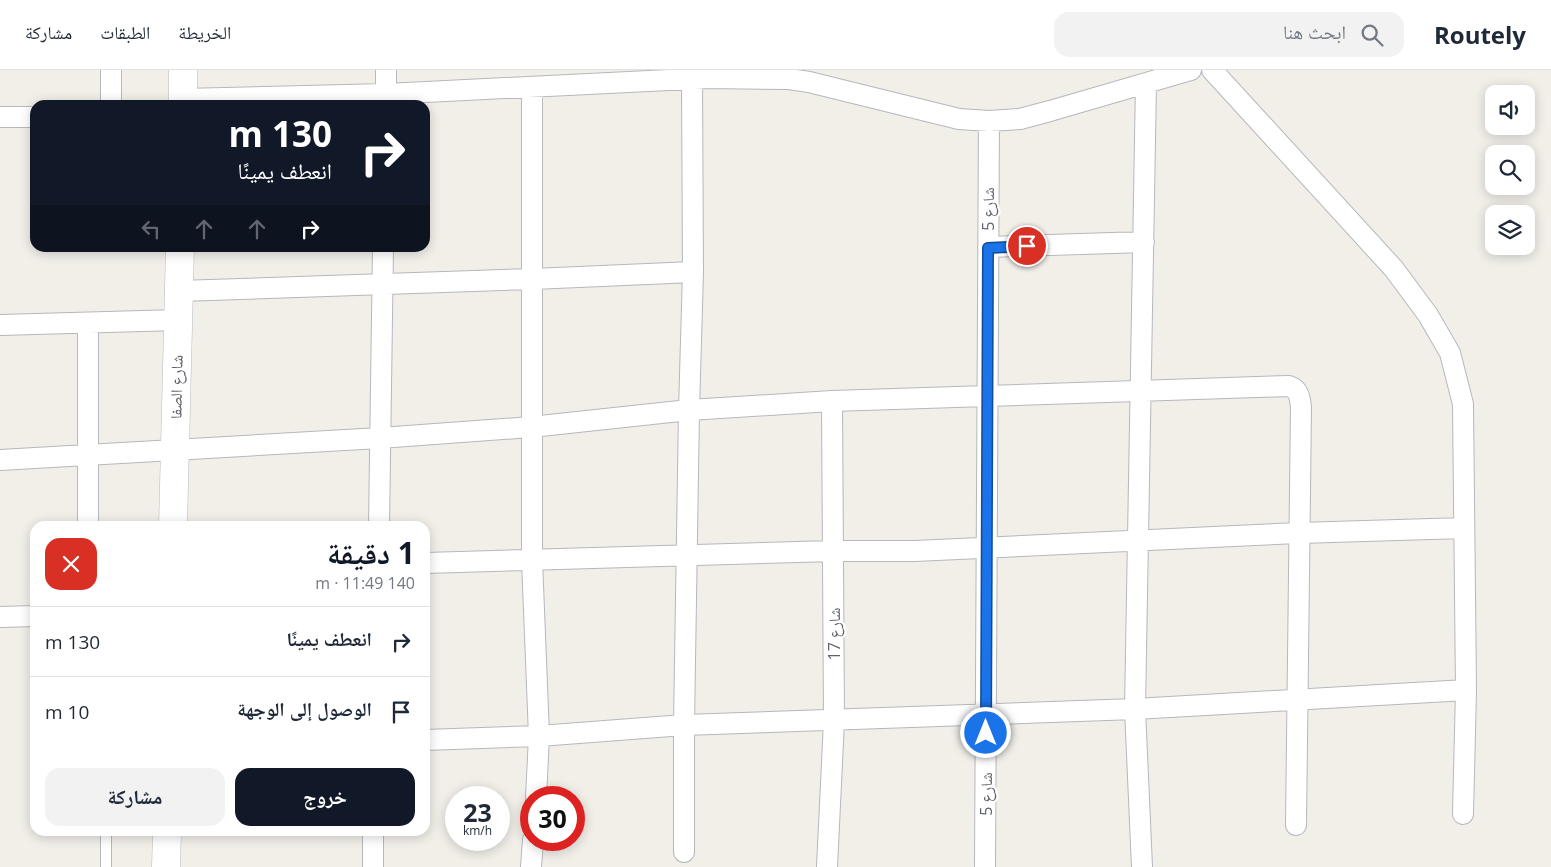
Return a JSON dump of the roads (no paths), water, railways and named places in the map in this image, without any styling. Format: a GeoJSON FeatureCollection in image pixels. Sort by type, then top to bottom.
{"type":"FeatureCollection","features":[{"type":"Feature","properties":{"kind":"main road"},"geometry":{"type":"LineString","coordinates":[[183,70],[183,100]]}},
{"type":"Feature","properties":{"kind":"main road","name":"شارع الصفا"},"geometry":{"type":"LineString","coordinates":[[173,521],[180,252]]}},
{"type":"Feature","properties":{"kind":"main road"},"geometry":{"type":"LineString","coordinates":[[166,867],[167,836]]}},
{"type":"Feature","properties":{"kind":"street"},"geometry":{"type":"LineString","coordinates":[[111,70],[111,100]]}},
{"type":"Feature","properties":{"kind":"street"},"geometry":{"type":"LineString","coordinates":[[386,70],[386,99]]}},
{"type":"Feature","properties":{"kind":"street"},"geometry":{"type":"LineString","coordinates":[[318,100],[386,99],[532,87],[553,78],[703,75],[788,79],[809,76],[959,119],[989,121],[1020,119],[1191,70]]}},
{"type":"Feature","properties":{"kind":"street"},"geometry":{"type":"LineString","coordinates":[[1212,70],[1394,269],[1428,315],[1450,353],[1463,404],[1466,690],[1463,814]]}},
{"type":"Feature","properties":{"kind":"street"},"geometry":{"type":"LineString","coordinates":[[684,852],[689,410],[693,272],[703,75]]}},
{"type":"Feature","properties":{"kind":"street"},"geometry":{"type":"LineString","coordinates":[[1142,867],[1135,709],[1146,83]]}},
{"type":"Feature","properties":{"kind":"street"},"geometry":{"type":"LineString","coordinates":[[532,87],[532,560],[540,736],[537,786]]}},
{"type":"Feature","properties":{"kind":"street"},"geometry":{"type":"LineString","coordinates":[[0,117],[30,117]]}},
{"type":"Feature","properties":{"kind":"street","name":"شارع 5"},"geometry":{"type":"LineString","coordinates":[[985,867],[989,121]]}},
{"type":"Feature","properties":{"kind":"street"},"geometry":{"type":"LineString","coordinates":[[988,248],[1144,242]]}},
{"type":"Feature","properties":{"kind":"street"},"geometry":{"type":"LineString","coordinates":[[379,521],[382,252]]}},
{"type":"Feature","properties":{"kind":"street"},"geometry":{"type":"LineString","coordinates":[[179,291],[382,283],[533,280],[693,272]]}},
{"type":"Feature","properties":{"kind":"street"},"geometry":{"type":"LineString","coordinates":[[0,326],[178,320]]}},
{"type":"Feature","properties":{"kind":"street"},"geometry":{"type":"LineString","coordinates":[[88,323],[88,521]]}},
{"type":"Feature","properties":{"kind":"street"},"geometry":{"type":"LineString","coordinates":[[0,460],[380,438],[531,427],[689,410],[987,396],[1294,387],[1299,395],[1301,407],[1296,825]]}},
{"type":"Feature","properties":{"kind":"street","name":"شارع 17"},"geometry":{"type":"LineString","coordinates":[[827,867],[834,721],[832,402]]}},
{"type":"Feature","properties":{"kind":"street"},"geometry":{"type":"LineString","coordinates":[[430,563],[833,551],[915,551],[1299,533],[1464,528]]}},
{"type":"Feature","properties":{"kind":"street"},"geometry":{"type":"LineString","coordinates":[[0,617],[30,616]]}},
{"type":"Feature","properties":{"kind":"street"},"geometry":{"type":"LineString","coordinates":[[430,740],[540,736],[684,725],[1135,709],[1466,690]]}},
{"type":"Feature","properties":{"kind":"street"},"geometry":{"type":"LineString","coordinates":[[373,836],[373,867]]}},
{"type":"Feature","properties":{"kind":"street"},"geometry":{"type":"LineString","coordinates":[[531,867],[532,851]]}},
{"type":"Feature","properties":{"kind":"lane"},"geometry":{"type":"LineString","coordinates":[[106,836],[106,867]]}}]}
